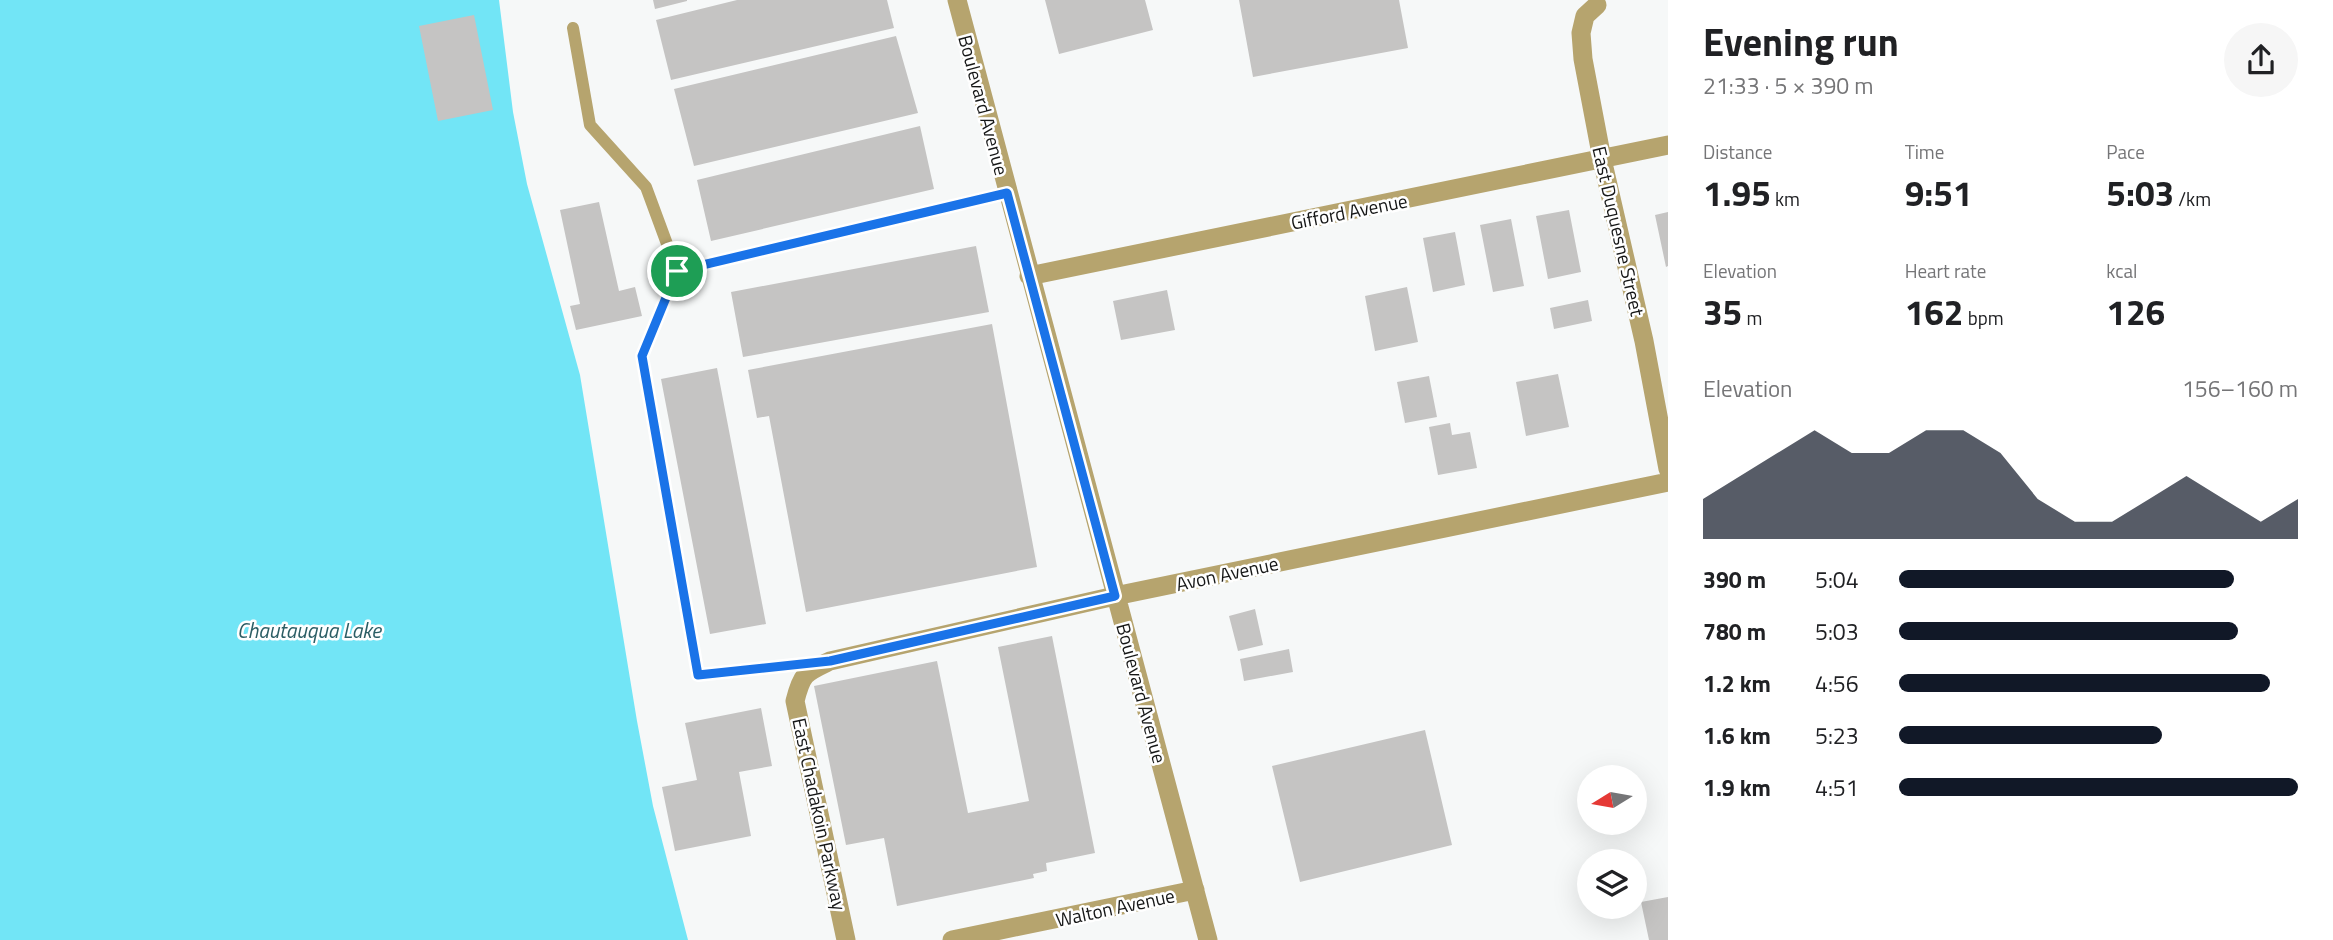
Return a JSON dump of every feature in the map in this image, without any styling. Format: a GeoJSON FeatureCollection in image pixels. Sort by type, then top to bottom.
{"type":"FeatureCollection","features":[{"type":"Feature","properties":{"kind":"street","name":"Boulevard Avenue"},"geometry":{"type":"LineString","coordinates":[[957,0],[1208,940]]}},
{"type":"Feature","properties":{"kind":"street","name":"East Duquesne Street"},"geometry":{"type":"LineString","coordinates":[[1599,3],[1585,16],[1581,33],[1583,59],[1602,159],[1644,341],[1668,469]]}},
{"type":"Feature","properties":{"kind":"street","name":"Gifford Avenue"},"geometry":{"type":"LineString","coordinates":[[1029,275],[1668,145]]}},
{"type":"Feature","properties":{"kind":"street","name":"Avon Avenue"},"geometry":{"type":"LineString","coordinates":[[799,688],[800,680],[811,670],[830,661],[1115,596],[1668,482]]}},
{"type":"Feature","properties":{"kind":"street","name":"East Chadakoin Parkway"},"geometry":{"type":"LineString","coordinates":[[799,688],[795,701],[846,940]]}},
{"type":"Feature","properties":{"kind":"street","name":"Walton Avenue"},"geometry":{"type":"LineString","coordinates":[[952,940],[1195,890]]}},
{"type":"Feature","properties":{"kind":"lane"},"geometry":{"type":"LineString","coordinates":[[573,28],[590,125],[646,187],[677,271],[642,356],[698,675],[830,661]]}},
{"type":"Feature","properties":{"kind":"lane"},"geometry":{"type":"LineString","coordinates":[[677,271],[1007,193]]}},
{"type":"Feature","properties":{"kind":"water","name":"Chautauqua Lake"},"geometry":{"type":"Polygon","coordinates":[[[0,0],[499,0],[513,112],[527,184],[580,375],[653,806],[688,940],[0,940],[0,0]]]}},
{"type":"Feature","properties":{"kind":"building"},"geometry":{"type":"Polygon","coordinates":[[[653,0],[687,0],[687,1],[655,9],[653,0]]]}},
{"type":"Feature","properties":{"kind":"building"},"geometry":{"type":"Polygon","coordinates":[[[737,0],[887,0],[894,28],[671,80],[656,20],[737,0]]]}},
{"type":"Feature","properties":{"kind":"building"},"geometry":{"type":"Polygon","coordinates":[[[1045,0],[1145,0],[1153,30],[1059,54],[1045,0]]]}},
{"type":"Feature","properties":{"kind":"building"},"geometry":{"type":"Polygon","coordinates":[[[1239,0],[1399,0],[1408,48],[1253,77],[1239,0]]]}},
{"type":"Feature","properties":{"kind":"building"},"geometry":{"type":"Polygon","coordinates":[[[474,15],[493,110],[438,121],[419,26],[474,15]]]}},
{"type":"Feature","properties":{"kind":"building"},"geometry":{"type":"Polygon","coordinates":[[[896,36],[918,113],[694,166],[674,89],[896,36]]]}},
{"type":"Feature","properties":{"kind":"building"},"geometry":{"type":"Polygon","coordinates":[[[920,126],[934,189],[711,241],[697,180],[920,126]]]}},
{"type":"Feature","properties":{"kind":"building"},"geometry":{"type":"Polygon","coordinates":[[[599,202],[619,291],[635,287],[642,316],[576,330],[570,306],[580,304],[560,210],[599,202]]]}},
{"type":"Feature","properties":{"kind":"building"},"geometry":{"type":"Polygon","coordinates":[[[1569,210],[1581,272],[1548,279],[1536,216],[1569,210]]]}},
{"type":"Feature","properties":{"kind":"building"},"geometry":{"type":"Polygon","coordinates":[[[1668,212],[1668,266],[1666,267],[1655,215],[1668,212]]]}},
{"type":"Feature","properties":{"kind":"building"},"geometry":{"type":"Polygon","coordinates":[[[1511,219],[1524,286],[1493,292],[1480,225],[1511,219]]]}},
{"type":"Feature","properties":{"kind":"building"},"geometry":{"type":"Polygon","coordinates":[[[1455,232],[1465,285],[1433,292],[1423,238],[1455,232]]]}},
{"type":"Feature","properties":{"kind":"building"},"geometry":{"type":"Polygon","coordinates":[[[976,246],[989,312],[743,357],[731,292],[976,246]]]}},
{"type":"Feature","properties":{"kind":"building"},"geometry":{"type":"Polygon","coordinates":[[[1407,287],[1418,342],[1375,351],[1365,296],[1407,287]]]}},
{"type":"Feature","properties":{"kind":"building"},"geometry":{"type":"Polygon","coordinates":[[[1167,290],[1175,330],[1121,340],[1113,301],[1167,290]]]}},
{"type":"Feature","properties":{"kind":"building"},"geometry":{"type":"Polygon","coordinates":[[[1588,300],[1592,321],[1554,329],[1550,308],[1588,300]]]}},
{"type":"Feature","properties":{"kind":"building"},"geometry":{"type":"Polygon","coordinates":[[[992,324],[1037,567],[806,612],[769,416],[757,418],[748,370],[992,324]]]}},
{"type":"Feature","properties":{"kind":"building"},"geometry":{"type":"Polygon","coordinates":[[[717,368],[766,624],[710,634],[661,379],[717,368]]]}},
{"type":"Feature","properties":{"kind":"building"},"geometry":{"type":"Polygon","coordinates":[[[1558,374],[1569,427],[1526,436],[1516,382],[1558,374]]]}},
{"type":"Feature","properties":{"kind":"building"},"geometry":{"type":"Polygon","coordinates":[[[1429,376],[1437,417],[1405,423],[1397,382],[1429,376]]]}},
{"type":"Feature","properties":{"kind":"building"},"geometry":{"type":"Polygon","coordinates":[[[1450,423],[1452,435],[1470,432],[1477,468],[1438,475],[1429,427],[1450,423]]]}},
{"type":"Feature","properties":{"kind":"building"},"geometry":{"type":"Polygon","coordinates":[[[1255,609],[1263,645],[1238,651],[1229,616],[1255,609]]]}},
{"type":"Feature","properties":{"kind":"building"},"geometry":{"type":"Polygon","coordinates":[[[1052,636],[1095,853],[1046,863],[1047,871],[1033,874],[1034,878],[897,906],[884,838],[846,845],[814,686],[937,661],[968,813],[1029,801],[998,647],[1052,636]]]}},
{"type":"Feature","properties":{"kind":"building"},"geometry":{"type":"Polygon","coordinates":[[[1289,649],[1293,672],[1244,681],[1240,659],[1289,649]]]}},
{"type":"Feature","properties":{"kind":"building"},"geometry":{"type":"Polygon","coordinates":[[[761,708],[772,766],[739,772],[751,836],[675,851],[662,787],[697,780],[685,723],[761,708]]]}},
{"type":"Feature","properties":{"kind":"building"},"geometry":{"type":"Polygon","coordinates":[[[1425,730],[1452,845],[1300,882],[1272,766],[1425,730]]]}},
{"type":"Feature","properties":{"kind":"building"},"geometry":{"type":"Polygon","coordinates":[[[1668,897],[1668,940],[1649,940],[1645,919],[1647,919],[1647,901],[1668,897]]]}},
{"type":"Feature","properties":{"kind":"route"},"geometry":{"type":"LineString","coordinates":[[1007,193],[1115,596],[830,661],[698,675],[642,356],[677,271],[1007,193]]}}]}
